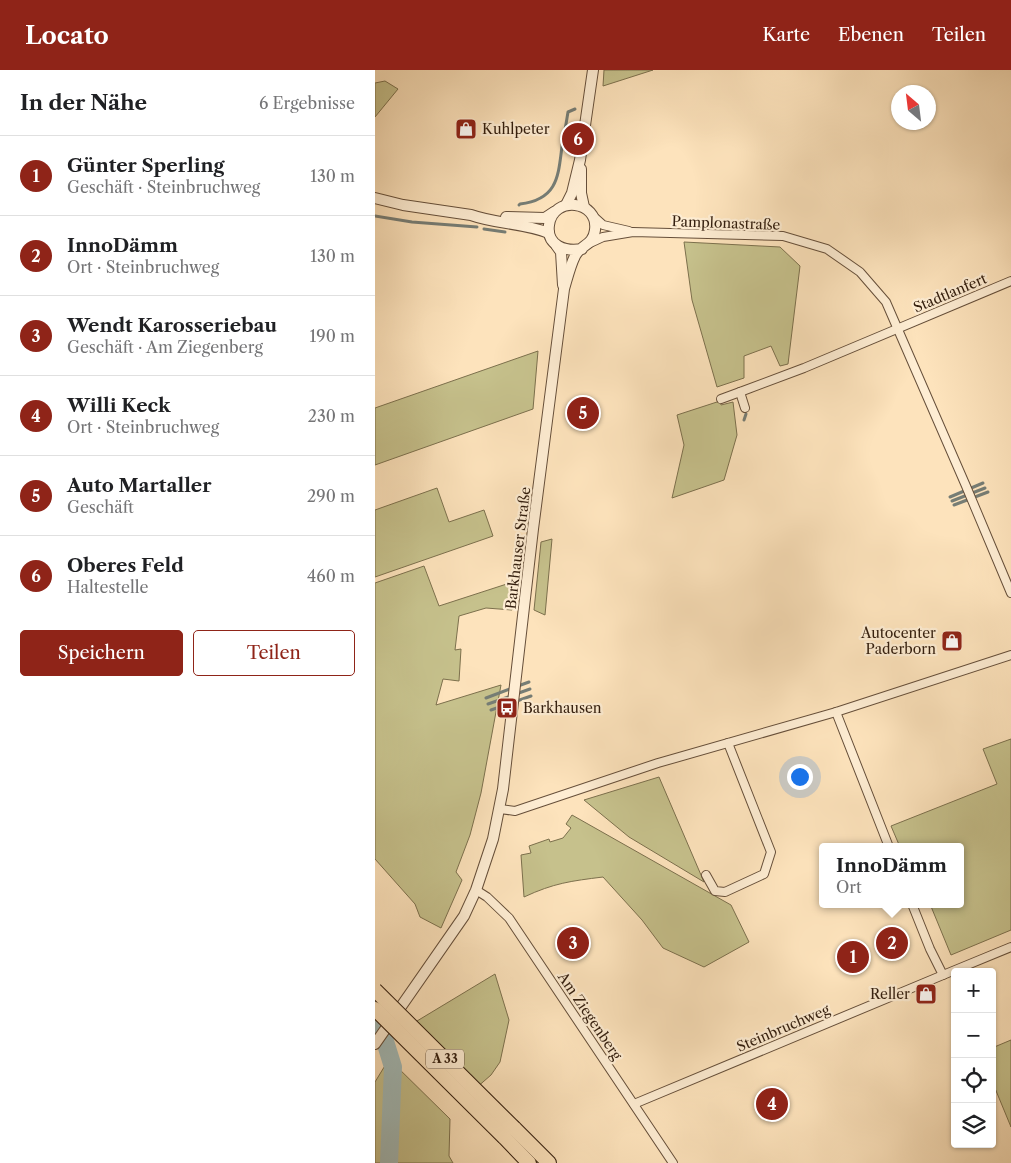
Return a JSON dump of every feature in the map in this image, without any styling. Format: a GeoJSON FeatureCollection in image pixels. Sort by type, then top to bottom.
{"type":"FeatureCollection","features":[{"type":"Feature","properties":{"kind":"highway","name":"A 33"},"geometry":{"type":"LineString","coordinates":[[375,990],[509,1133],[529,1163]]}},
{"type":"Feature","properties":{"kind":"highway","name":"A 33"},"geometry":{"type":"LineString","coordinates":[[375,1009],[509,1133],[549,1163]]}},
{"type":"Feature","properties":{"kind":"street"},"geometry":{"type":"LineString","coordinates":[[566,205],[572,192],[580,160],[593,70]]}},
{"type":"Feature","properties":{"kind":"street"},"geometry":{"type":"LineString","coordinates":[[580,160],[582,171],[581,194],[584,207]]}},
{"type":"Feature","properties":{"kind":"street"},"geometry":{"type":"LineString","coordinates":[[375,198],[403,205],[471,215],[538,228],[549,233]]}},
{"type":"Feature","properties":{"kind":"street"},"geometry":{"type":"LineString","coordinates":[[471,215],[482,214],[539,219],[545,218],[566,205],[572,204],[584,207],[603,225],[633,232]]}},
{"type":"Feature","properties":{"kind":"street"},"geometry":{"type":"LineString","coordinates":[[554,212],[550,221],[549,233],[556,245],[570,251],[586,246],[603,237],[633,232]]}},
{"type":"Feature","properties":{"kind":"street"},"geometry":{"type":"LineString","coordinates":[[586,246],[593,238],[596,226],[593,216]]}},
{"type":"Feature","properties":{"kind":"street","name":"Pamplonastraße"},"geometry":{"type":"LineString","coordinates":[[633,232],[783,236],[827,249],[860,272],[886,302],[1011,593]]}},
{"type":"Feature","properties":{"kind":"street","name":"Barkhauser Straße"},"geometry":{"type":"LineString","coordinates":[[556,245],[561,252],[564,289]]}},
{"type":"Feature","properties":{"kind":"street","name":"Barkhauser Straße"},"geometry":{"type":"LineString","coordinates":[[376,1043],[464,916],[476,890],[493,838],[500,809],[564,289],[575,255],[586,246]]}},
{"type":"Feature","properties":{"kind":"street","name":"Stadtlanfert"},"geometry":{"type":"LineString","coordinates":[[898,329],[1011,280]]}},
{"type":"Feature","properties":{"kind":"street"},"geometry":{"type":"LineString","coordinates":[[721,399],[804,368],[898,329]]}},
{"type":"Feature","properties":{"kind":"street"},"geometry":{"type":"LineString","coordinates":[[740,392],[745,408]]}},
{"type":"Feature","properties":{"kind":"street"},"geometry":{"type":"LineString","coordinates":[[500,809],[515,811],[658,763],[836,712],[1011,655]]}},
{"type":"Feature","properties":{"kind":"street"},"geometry":{"type":"LineString","coordinates":[[836,712],[887,843]]}},
{"type":"Feature","properties":{"kind":"street"},"geometry":{"type":"LineString","coordinates":[[706,875],[715,891],[725,892],[764,874],[771,852],[728,743]]}},
{"type":"Feature","properties":{"kind":"street","name":"Am Ziegenberg"},"geometry":{"type":"LineString","coordinates":[[476,890],[487,897],[509,918],[673,1163]]}},
{"type":"Feature","properties":{"kind":"street"},"geometry":{"type":"LineString","coordinates":[[914,908],[943,975]]}},
{"type":"Feature","properties":{"kind":"street","name":"Steinbruchweg"},"geometry":{"type":"LineString","coordinates":[[634,1104],[1011,947]]}},
{"type":"Feature","properties":{"kind":"shaded area"},"geometry":{"type":"Polygon","coordinates":[[[604,70],[653,70],[603,86],[604,70]]]}},
{"type":"Feature","properties":{"kind":"shaded area"},"geometry":{"type":"Polygon","coordinates":[[[385,81],[398,89],[375,117],[375,83],[385,81]]]}},
{"type":"Feature","properties":{"kind":"shaded area"},"geometry":{"type":"Polygon","coordinates":[[[684,242],[780,247],[800,266],[788,364],[780,366],[771,346],[744,356],[744,378],[717,387],[692,300],[684,242]]]}},
{"type":"Feature","properties":{"kind":"shaded area"},"geometry":{"type":"Polygon","coordinates":[[[538,351],[533,409],[375,465],[375,408],[538,351]]]}},
{"type":"Feature","properties":{"kind":"shaded area"},"geometry":{"type":"Polygon","coordinates":[[[720,401],[721,405],[733,402],[737,435],[724,480],[672,498],[684,445],[677,415],[720,401]]]}},
{"type":"Feature","properties":{"kind":"shaded area"},"geometry":{"type":"Polygon","coordinates":[[[437,488],[449,522],[484,510],[493,536],[375,577],[375,510],[437,488]]]}},
{"type":"Feature","properties":{"kind":"shaded area"},"geometry":{"type":"Polygon","coordinates":[[[552,539],[545,615],[534,610],[541,542],[552,539]]]}},
{"type":"Feature","properties":{"kind":"shaded area"},"geometry":{"type":"Polygon","coordinates":[[[424,566],[439,606],[516,581],[512,610],[486,608],[459,616],[455,650],[461,649],[459,681],[443,679],[436,705],[501,685],[481,793],[470,835],[456,872],[462,880],[441,928],[420,917],[415,904],[375,859],[375,583],[424,566]]]}},
{"type":"Feature","properties":{"kind":"shaded area"},"geometry":{"type":"Polygon","coordinates":[[[1011,739],[1011,930],[951,955],[932,908],[964,908],[964,843],[898,843],[891,826],[997,784],[983,749],[1011,739]]]}},
{"type":"Feature","properties":{"kind":"shaded area"},"geometry":{"type":"Polygon","coordinates":[[[659,777],[704,882],[629,837],[584,800],[659,777]]]}},
{"type":"Feature","properties":{"kind":"shaded area"},"geometry":{"type":"Polygon","coordinates":[[[572,815],[731,905],[749,942],[704,967],[663,948],[642,920],[603,877],[563,883],[524,897],[521,855],[531,853],[529,846],[549,839],[550,842],[563,838],[571,828],[566,824],[572,815]]]}},
{"type":"Feature","properties":{"kind":"shaded area"},"geometry":{"type":"Polygon","coordinates":[[[495,974],[509,1020],[500,1062],[491,1075],[460,1102],[417,1021],[495,974]]]}},
{"type":"Feature","properties":{"kind":"shaded area"},"geometry":{"type":"Polygon","coordinates":[[[1011,1040],[1011,1127],[996,1091],[996,1046],[1011,1040]]]}},
{"type":"Feature","properties":{"kind":"shaded area"},"geometry":{"type":"Polygon","coordinates":[[[389,1059],[450,1119],[449,1156],[453,1163],[375,1163],[375,1082],[389,1059]]]}},
{"type":"Feature","properties":{"kind":"waterway"},"geometry":{"type":"LineString","coordinates":[[565,130],[568,112],[575,109]]}},
{"type":"Feature","properties":{"kind":"waterway"},"geometry":{"type":"LineString","coordinates":[[519,205],[533,201],[550,190],[558,173],[563,139]]}},
{"type":"Feature","properties":{"kind":"waterway"},"geometry":{"type":"LineString","coordinates":[[375,216],[412,222],[477,227]]}},
{"type":"Feature","properties":{"kind":"waterway"},"geometry":{"type":"LineString","coordinates":[[484,229],[505,232]]}},
{"type":"Feature","properties":{"kind":"waterway"},"geometry":{"type":"LineString","coordinates":[[744,420],[746,414]]}},
{"type":"Feature","properties":{"kind":"waterway"},"geometry":{"type":"LineString","coordinates":[[950,497],[983,483]]}},
{"type":"Feature","properties":{"kind":"waterway"},"geometry":{"type":"LineString","coordinates":[[952,501],[985,488]]}},
{"type":"Feature","properties":{"kind":"waterway"},"geometry":{"type":"LineString","coordinates":[[954,505],[988,492]]}},
{"type":"Feature","properties":{"kind":"waterway"},"geometry":{"type":"LineString","coordinates":[[518,686],[529,682]]}},
{"type":"Feature","properties":{"kind":"waterway"},"geometry":{"type":"LineString","coordinates":[[486,698],[512,688]]}},
{"type":"Feature","properties":{"kind":"waterway"},"geometry":{"type":"LineString","coordinates":[[516,694],[530,689]]}},
{"type":"Feature","properties":{"kind":"waterway"},"geometry":{"type":"LineString","coordinates":[[488,704],[511,696]]}},
{"type":"Feature","properties":{"kind":"waterway"},"geometry":{"type":"LineString","coordinates":[[491,710],[531,696]]}},
{"type":"Feature","properties":{"kind":"waterway"},"geometry":{"type":"LineString","coordinates":[[375,1009],[393,1067],[389,1163]]}},
{"type":"Feature","properties":{"kind":"place","name":"Kuhlpeter"},"geometry":{"type":"Point","coordinates":[466,129]}},
{"type":"Feature","properties":{"kind":"place","name":"Oberes Feld"},"geometry":{"type":"Point","coordinates":[578,139]}},
{"type":"Feature","properties":{"kind":"place","name":"Auto Martaller"},"geometry":{"type":"Point","coordinates":[583,413]}},
{"type":"Feature","properties":{"kind":"place","name":"Autocenter Paderborn"},"geometry":{"type":"Point","coordinates":[952,641]}},
{"type":"Feature","properties":{"kind":"place","name":"Barkhausen"},"geometry":{"type":"Point","coordinates":[507,708]}},
{"type":"Feature","properties":{"kind":"place","name":"Wendt Karosseriebau"},"geometry":{"type":"Point","coordinates":[573,943]}},
{"type":"Feature","properties":{"kind":"place","name":"InnoDämm"},"geometry":{"type":"Point","coordinates":[892,943]}},
{"type":"Feature","properties":{"kind":"place","name":"Günter Sperling"},"geometry":{"type":"Point","coordinates":[853,957]}},
{"type":"Feature","properties":{"kind":"place","name":"Reller"},"geometry":{"type":"Point","coordinates":[926,994]}},
{"type":"Feature","properties":{"kind":"place","name":"Willi Keck"},"geometry":{"type":"Point","coordinates":[772,1104]}}]}
